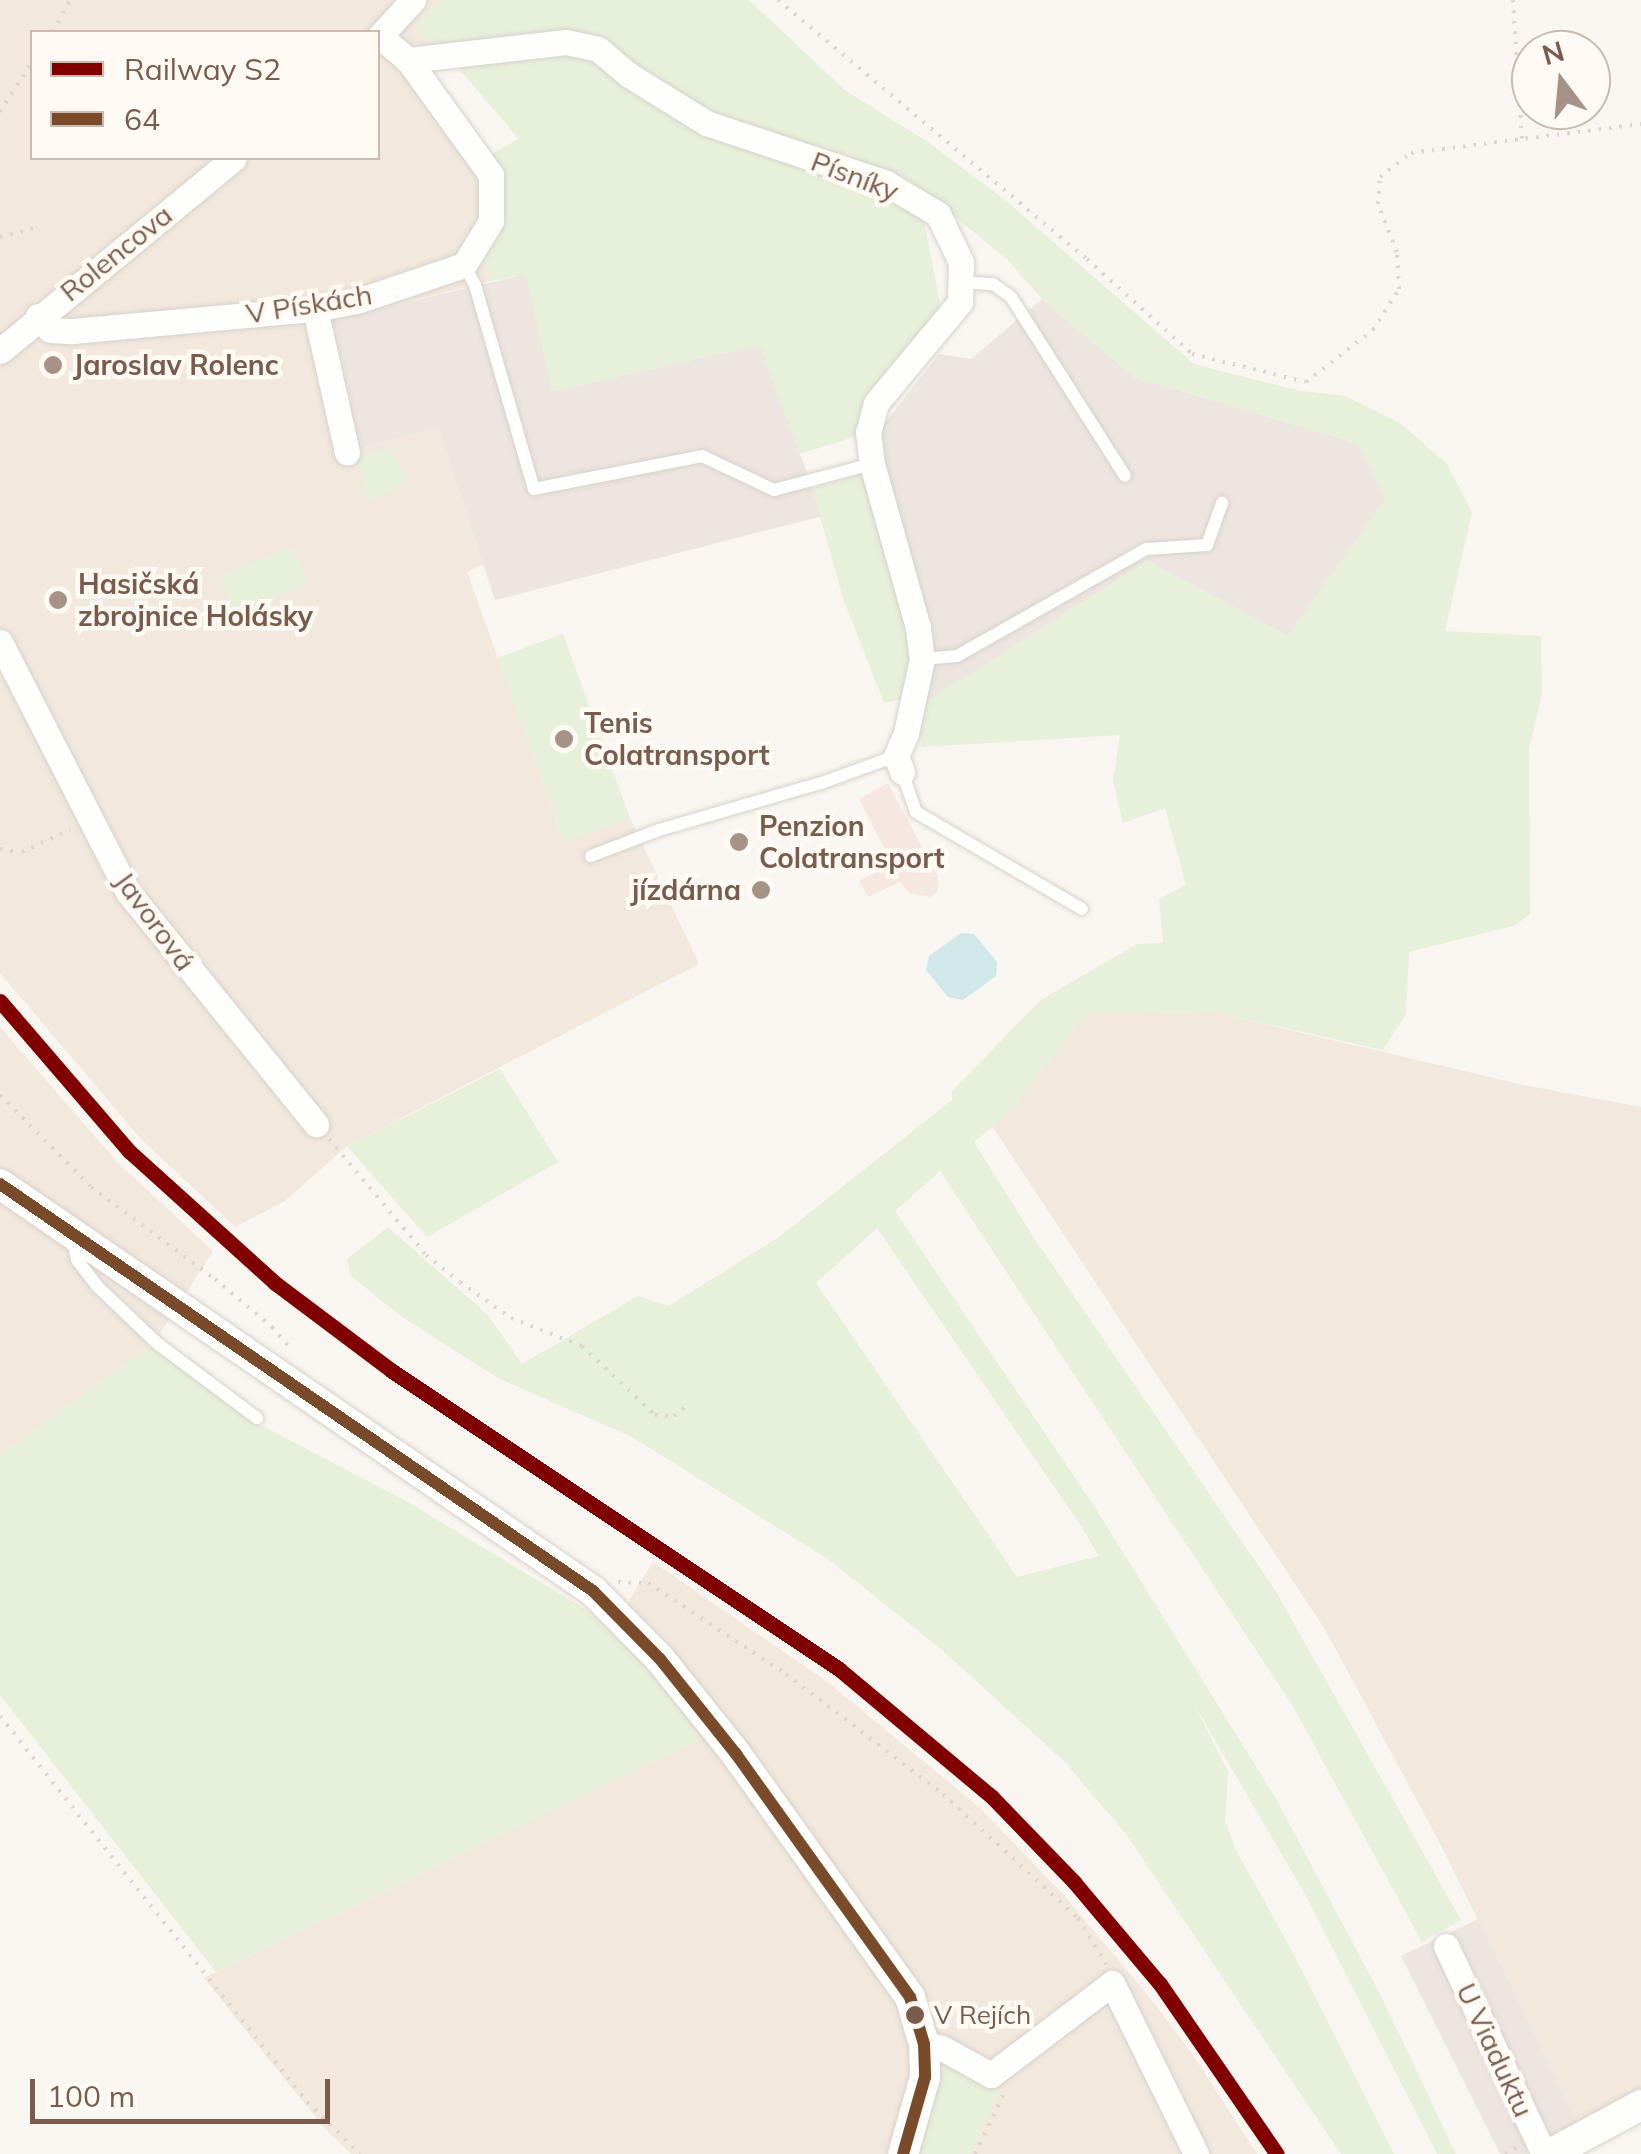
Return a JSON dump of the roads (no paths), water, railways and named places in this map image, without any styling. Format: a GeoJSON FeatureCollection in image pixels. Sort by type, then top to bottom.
{"type":"FeatureCollection","features":[{"type":"Feature","properties":{"kind":"street"},"geometry":{"type":"LineString","coordinates":[[380,36],[414,0]]}},
{"type":"Feature","properties":{"kind":"street"},"geometry":{"type":"LineString","coordinates":[[380,38],[408,60],[491,175],[491,221],[464,265]]}},
{"type":"Feature","properties":{"kind":"street","name":"Písníky"},"geometry":{"type":"LineString","coordinates":[[408,60],[566,42],[598,50],[629,76],[706,123],[886,182],[938,214],[961,262],[962,282]]}},
{"type":"Feature","properties":{"kind":"street","name":"Rolencova"},"geometry":{"type":"LineString","coordinates":[[0,350],[232,160]]}},
{"type":"Feature","properties":{"kind":"street","name":"V Pískách"},"geometry":{"type":"LineString","coordinates":[[38,316],[50,330],[72,331],[315,309],[360,300],[464,265]]}},
{"type":"Feature","properties":{"kind":"street"},"geometry":{"type":"LineString","coordinates":[[899,764],[922,659],[918,628],[872,464],[868,432],[876,403],[960,302],[962,282]]}},
{"type":"Feature","properties":{"kind":"street"},"geometry":{"type":"LineString","coordinates":[[315,309],[347,452]]}},
{"type":"Feature","properties":{"kind":"street","name":"Javorová"},"geometry":{"type":"LineString","coordinates":[[0,642],[128,892],[316,1124]]}},
{"type":"Feature","properties":{"kind":"street"},"geometry":{"type":"LineString","coordinates":[[0,1184],[601,1586],[682,1686],[894,1968],[916,2010],[924,2044],[922,2095],[904,2154]]}},
{"type":"Feature","properties":{"kind":"street","name":"U Viaduktu"},"geometry":{"type":"LineString","coordinates":[[1446,1946],[1547,2154],[1641,2106]]}},
{"type":"Feature","properties":{"kind":"street"},"geometry":{"type":"LineString","coordinates":[[924,2044],[942,2048],[991,2076],[1112,1982],[1196,2154]]}},
{"type":"Feature","properties":{"kind":"lane"},"geometry":{"type":"LineString","coordinates":[[464,265],[476,285],[534,489],[702,456],[774,490],[872,464]]}},
{"type":"Feature","properties":{"kind":"lane"},"geometry":{"type":"LineString","coordinates":[[962,282],[993,284],[1012,297],[1125,476]]}},
{"type":"Feature","properties":{"kind":"lane"},"geometry":{"type":"LineString","coordinates":[[922,659],[958,656],[1146,549],[1206,545],[1222,503]]}},
{"type":"Feature","properties":{"kind":"lane"},"geometry":{"type":"LineString","coordinates":[[591,856],[659,830],[899,764],[916,812],[1082,909]]}},
{"type":"Feature","properties":{"kind":"lane"},"geometry":{"type":"LineString","coordinates":[[71,1232],[77,1260],[97,1286],[158,1344],[257,1418]]}},
{"type":"Feature","properties":{"kind":"water"},"geometry":{"type":"Polygon","coordinates":[[[961,933],[974,934],[997,962],[996,976],[963,1000],[948,997],[926,970],[929,956],[961,933]]]}},
{"type":"Feature","properties":{"kind":"rail line","name":"S2"},"geometry":{"type":"LineString","coordinates":[[0,1001],[129,1151],[275,1283],[392,1371],[839,1669],[992,1797],[1074,1882],[1160,1984],[1277,2154]]}},
{"type":"Feature","properties":{"kind":"place","name":"Jaroslav Rolenc"},"geometry":{"type":"Point","coordinates":[53,365]}},
{"type":"Feature","properties":{"kind":"place","name":"Hasičská zbrojnice Holásky"},"geometry":{"type":"Point","coordinates":[58,600]}},
{"type":"Feature","properties":{"kind":"place","name":"Tenis Colatransport"},"geometry":{"type":"Point","coordinates":[564,739]}},
{"type":"Feature","properties":{"kind":"place","name":"Penzion Colatransport"},"geometry":{"type":"Point","coordinates":[739,842]}},
{"type":"Feature","properties":{"kind":"place","name":"jízdárna"},"geometry":{"type":"Point","coordinates":[761,890]}},
{"type":"Feature","properties":{"kind":"place","name":"V Rejích"},"geometry":{"type":"Point","coordinates":[915,2015]}}]}
